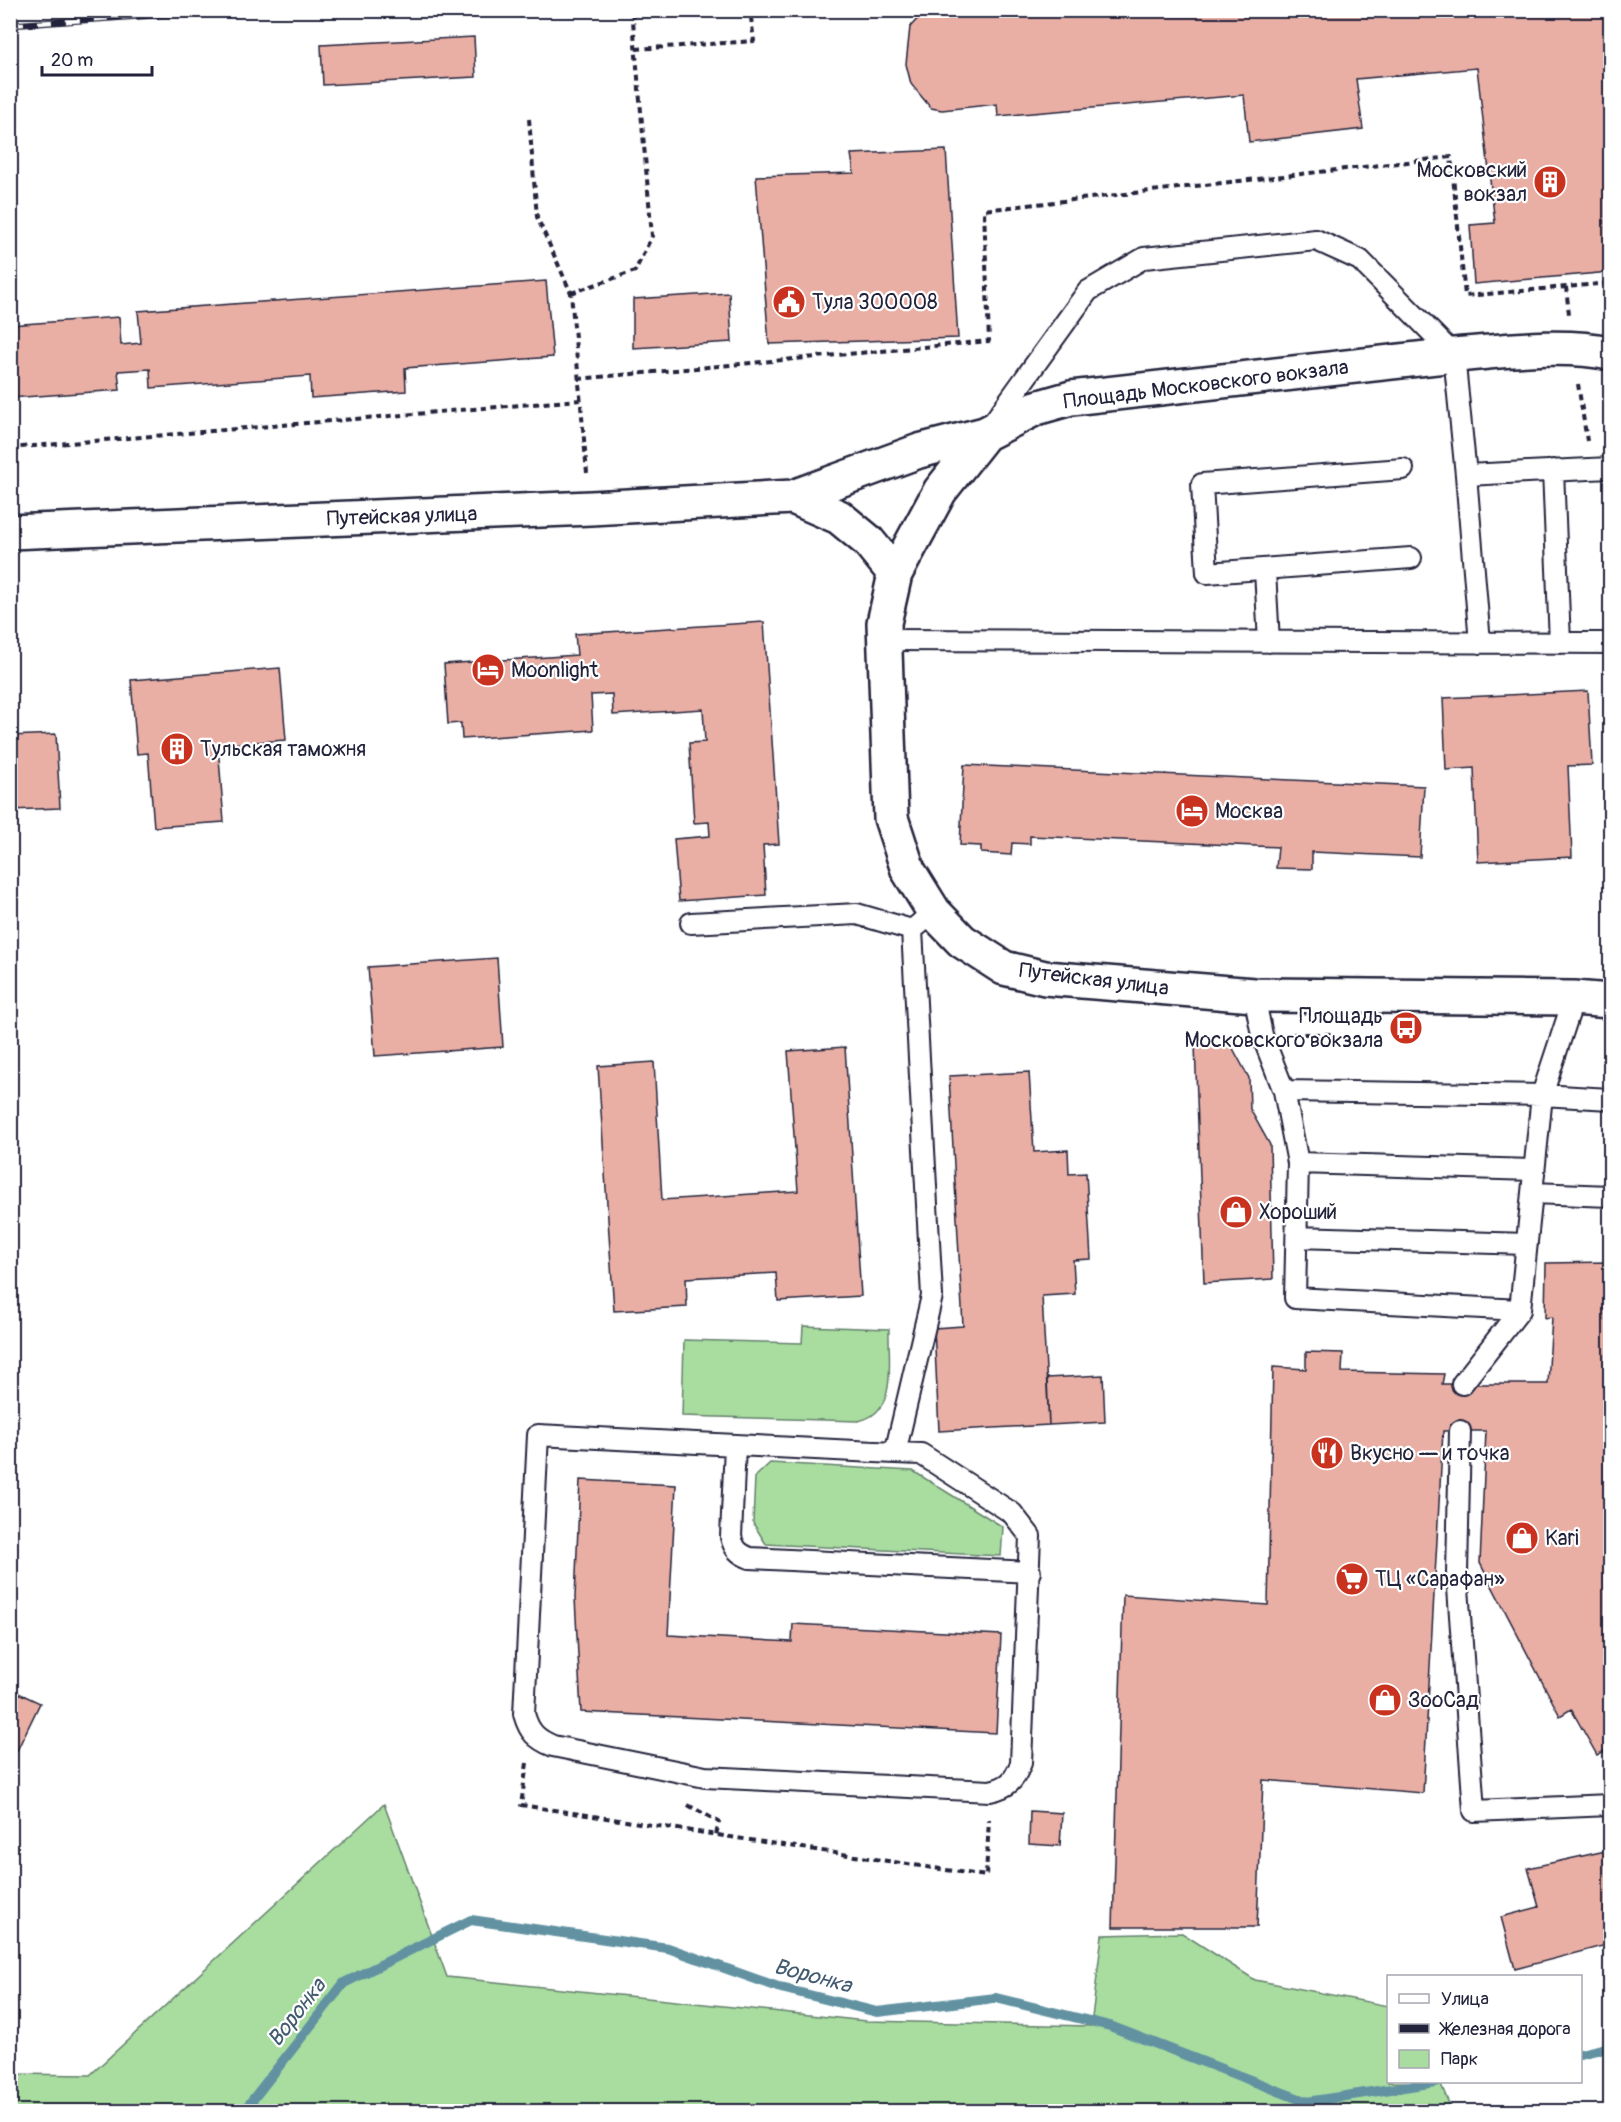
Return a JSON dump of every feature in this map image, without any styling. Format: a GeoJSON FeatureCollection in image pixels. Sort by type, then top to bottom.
{"type":"FeatureCollection","features":[{"type":"Feature","properties":{"kind":"street","name":"Площадь Московского вокзала"},"geometry":{"type":"LineString","coordinates":[[985,434],[1036,408],[1071,398],[1510,350],[1596,350],[1611,353]]}},
{"type":"Feature","properties":{"kind":"street"},"geometry":{"type":"LineString","coordinates":[[793,497],[919,451],[985,434]]}},
{"type":"Feature","properties":{"kind":"street","name":"Путейская улица"},"geometry":{"type":"LineString","coordinates":[[985,434],[940,490],[895,574],[884,623],[891,818],[923,921],[962,941],[1004,968],[1045,978],[1254,995],[1575,998],[1611,1001]]}},
{"type":"Feature","properties":{"kind":"street"},"geometry":{"type":"LineString","coordinates":[[793,497],[839,517],[868,541],[895,574]]}},
{"type":"Feature","properties":{"kind":"street","name":"Путейская улица"},"geometry":{"type":"LineString","coordinates":[[10,532],[591,508],[793,497]]}},
{"type":"Feature","properties":{"kind":"lane"},"geometry":{"type":"LineString","coordinates":[[985,434],[1088,291],[1144,258],[1316,240],[1360,260],[1454,355],[1480,643]]}},
{"type":"Feature","properties":{"kind":"lane"},"geometry":{"type":"LineString","coordinates":[[1466,475],[1611,468]]}},
{"type":"Feature","properties":{"kind":"lane"},"geometry":{"type":"LineString","coordinates":[[1403,469],[1202,484],[1207,573],[1265,571],[1411,558]]}},
{"type":"Feature","properties":{"kind":"lane"},"geometry":{"type":"LineString","coordinates":[[1553,470],[1560,643]]}},
{"type":"Feature","properties":{"kind":"lane"},"geometry":{"type":"LineString","coordinates":[[1265,571],[1269,642]]}},
{"type":"Feature","properties":{"kind":"lane"},"geometry":{"type":"LineString","coordinates":[[885,640],[1611,643]]}},
{"type":"Feature","properties":{"kind":"lane"},"geometry":{"type":"LineString","coordinates":[[691,923],[857,914],[923,921],[932,1296],[895,1453]]}},
{"type":"Feature","properties":{"kind":"lane"},"geometry":{"type":"LineString","coordinates":[[1254,995],[1262,1035],[1284,1091],[1298,1163],[1295,1298],[1520,1310]]}},
{"type":"Feature","properties":{"kind":"lane"},"geometry":{"type":"LineString","coordinates":[[1461,1384],[1520,1310],[1542,1095],[1575,998]]}},
{"type":"Feature","properties":{"kind":"lane"},"geometry":{"type":"LineString","coordinates":[[1284,1091],[1542,1095],[1611,1100]]}},
{"type":"Feature","properties":{"kind":"lane"},"geometry":{"type":"LineString","coordinates":[[1298,1163],[1534,1170]]}},
{"type":"Feature","properties":{"kind":"lane"},"geometry":{"type":"LineString","coordinates":[[1532,1192],[1611,1196]]}},
{"type":"Feature","properties":{"kind":"lane"},"geometry":{"type":"LineString","coordinates":[[1297,1238],[1527,1244]]}},
{"type":"Feature","properties":{"kind":"lane"},"geometry":{"type":"LineString","coordinates":[[1460,1431],[1457,1574],[1474,1810],[1585,1808],[1611,1805]]}},
{"type":"Feature","properties":{"kind":"lane"},"geometry":{"type":"LineString","coordinates":[[538,1435],[735,1445],[921,1454],[1012,1513],[1030,1536],[1030,1572],[1021,1763],[1015,1779],[1005,1788],[990,1791],[705,1777],[553,1746],[538,1740],[528,1728],[524,1714],[538,1435]]}},
{"type":"Feature","properties":{"kind":"lane"},"geometry":{"type":"LineString","coordinates":[[735,1445],[731,1537],[734,1547],[742,1555],[750,1558],[1030,1572]]}},
{"type":"Feature","properties":{"kind":"path"},"geometry":{"type":"LineString","coordinates":[[571,293],[635,271],[652,237],[632,10]]}},
{"type":"Feature","properties":{"kind":"path"},"geometry":{"type":"LineString","coordinates":[[636,49],[754,41],[750,10]]}},
{"type":"Feature","properties":{"kind":"path"},"geometry":{"type":"LineString","coordinates":[[529,119],[537,217],[571,293],[591,508]]}},
{"type":"Feature","properties":{"kind":"path"},"geometry":{"type":"LineString","coordinates":[[10,448],[580,399]]}},
{"type":"Feature","properties":{"kind":"path"},"geometry":{"type":"LineString","coordinates":[[538,1740],[528,1757],[520,1805],[986,1876],[990,1791]]}},
{"type":"Feature","properties":{"kind":"green space"},"geometry":{"type":"Polygon","coordinates":[[[803,1326],[889,1329],[890,1371],[886,1397],[880,1408],[871,1416],[858,1421],[682,1416],[684,1340],[802,1343],[803,1326]]]}},
{"type":"Feature","properties":{"kind":"green space"},"geometry":{"type":"Polygon","coordinates":[[[770,1463],[913,1471],[1003,1527],[1001,1556],[766,1544],[753,1523],[755,1477],[770,1463]]]}},
{"type":"Feature","properties":{"kind":"green space"},"geometry":{"type":"Polygon","coordinates":[[[384,1804],[447,1977],[866,2021],[1091,2026],[1102,1935],[1182,1933],[1255,1980],[1387,2006],[1387,2083],[1440,2083],[1452,2111],[11,2111],[11,2074],[90,2075],[384,1804]]]}},
{"type":"Feature","properties":{"kind":"building","name":"Московский вокзал"},"geometry":{"type":"Polygon","coordinates":[[[930,10],[1610,10],[1610,272],[1474,284],[1470,225],[1495,223],[1477,68],[1356,79],[1363,129],[1249,142],[1244,95],[998,116],[997,104],[942,110],[931,108],[911,84],[906,64],[910,27],[923,13],[930,10]]]}},
{"type":"Feature","properties":{"kind":"building"},"geometry":{"type":"Polygon","coordinates":[[[474,37],[476,77],[323,85],[321,45],[474,37]]]}},
{"type":"Feature","properties":{"kind":"building"},"geometry":{"type":"Polygon","coordinates":[[[946,150],[958,338],[769,344],[756,176],[854,173],[851,154],[946,150]]]}},
{"type":"Feature","properties":{"kind":"building"},"geometry":{"type":"Polygon","coordinates":[[[546,281],[553,357],[405,368],[406,391],[311,398],[310,376],[151,388],[150,369],[118,371],[120,390],[10,398],[10,325],[119,317],[121,345],[141,343],[138,311],[546,281]]]}},
{"type":"Feature","properties":{"kind":"building"},"geometry":{"type":"Polygon","coordinates":[[[729,293],[732,342],[633,348],[633,299],[729,293]]]}},
{"type":"Feature","properties":{"kind":"building"},"geometry":{"type":"Polygon","coordinates":[[[764,622],[779,844],[763,845],[766,895],[679,901],[674,839],[710,836],[709,822],[694,823],[689,743],[705,742],[703,709],[613,715],[612,694],[591,695],[593,730],[462,739],[461,723],[448,724],[444,664],[577,655],[575,634],[764,622]]]}},
{"type":"Feature","properties":{"kind":"building","name":"Тульская таможня"},"geometry":{"type":"Polygon","coordinates":[[[280,668],[286,740],[218,745],[224,822],[154,827],[148,753],[137,754],[131,680],[280,668]]]}},
{"type":"Feature","properties":{"kind":"building"},"geometry":{"type":"Polygon","coordinates":[[[1588,691],[1592,765],[1568,766],[1572,857],[1478,862],[1474,768],[1446,770],[1443,698],[1588,691]]]}},
{"type":"Feature","properties":{"kind":"building"},"geometry":{"type":"Polygon","coordinates":[[[56,734],[60,808],[10,810],[10,736],[56,734]]]}},
{"type":"Feature","properties":{"kind":"building","name":"Москва"},"geometry":{"type":"Polygon","coordinates":[[[964,765],[1424,786],[1420,857],[1312,852],[1312,869],[1276,868],[1278,847],[1030,836],[1030,844],[1012,843],[1011,855],[981,853],[981,846],[960,845],[964,765]]]}},
{"type":"Feature","properties":{"kind":"building"},"geometry":{"type":"Polygon","coordinates":[[[497,958],[503,1047],[375,1056],[368,967],[497,958]]]}},
{"type":"Feature","properties":{"kind":"building","name":"Хороший"},"geometry":{"type":"Polygon","coordinates":[[[1230,1043],[1249,1078],[1250,1109],[1270,1145],[1273,1279],[1204,1283],[1195,1045],[1230,1043]]]}},
{"type":"Feature","properties":{"kind":"building"},"geometry":{"type":"Polygon","coordinates":[[[845,1047],[861,1296],[778,1301],[776,1273],[686,1278],[687,1307],[614,1311],[598,1066],[654,1062],[662,1200],[798,1191],[788,1051],[845,1047]]]}},
{"type":"Feature","properties":{"kind":"building"},"geometry":{"type":"Polygon","coordinates":[[[1029,1072],[1034,1152],[1068,1150],[1069,1174],[1086,1173],[1091,1259],[1073,1260],[1075,1294],[1042,1296],[1049,1425],[939,1431],[934,1328],[963,1326],[949,1076],[1029,1072]]]}},
{"type":"Feature","properties":{"kind":"building","name":"ТЦ «Сарафан»"},"geometry":{"type":"Polygon","coordinates":[[[1610,1262],[1610,1748],[1597,1755],[1571,1709],[1560,1716],[1480,1563],[1486,1431],[1443,1431],[1423,1793],[1263,1780],[1257,1927],[1113,1927],[1123,1595],[1268,1605],[1273,1367],[1306,1369],[1306,1352],[1343,1353],[1342,1372],[1444,1374],[1442,1384],[1548,1384],[1552,1317],[1545,1318],[1546,1263],[1610,1262]]]}},
{"type":"Feature","properties":{"kind":"building"},"geometry":{"type":"Polygon","coordinates":[[[1103,1375],[1105,1422],[1049,1425],[1047,1378],[1103,1375]]]}},
{"type":"Feature","properties":{"kind":"building"},"geometry":{"type":"Polygon","coordinates":[[[580,1480],[676,1485],[668,1635],[792,1642],[793,1624],[1001,1635],[996,1733],[581,1712],[575,1598],[580,1480]]]}},
{"type":"Feature","properties":{"kind":"building"},"geometry":{"type":"Polygon","coordinates":[[[10,1689],[40,1703],[10,1765],[10,1689]]]}},
{"type":"Feature","properties":{"kind":"building"},"geometry":{"type":"Polygon","coordinates":[[[1030,1811],[1062,1813],[1060,1846],[1029,1844],[1030,1811]]]}},
{"type":"Feature","properties":{"kind":"building"},"geometry":{"type":"Polygon","coordinates":[[[1610,1850],[1610,1944],[1515,1969],[1501,1917],[1539,1907],[1528,1868],[1610,1850]]]}},
{"type":"Feature","properties":{"kind":"waterway","name":"Воронка"},"geometry":{"type":"LineString","coordinates":[[243,2112],[344,1983],[471,1920],[668,1948],[781,1988],[877,2012],[996,1998],[1110,2026],[1307,2102],[1430,2083]]}},
{"type":"Feature","properties":{"kind":"waterway","name":"Воронка"},"geometry":{"type":"LineString","coordinates":[[1582,2054],[1610,2047]]}},
{"type":"Feature","properties":{"kind":"railway"},"geometry":{"type":"LineString","coordinates":[[10,25],[227,10]]}},
{"type":"Feature","properties":{"kind":"place","name":"Московский вокзал"},"geometry":{"type":"Point","coordinates":[1550,182]}},
{"type":"Feature","properties":{"kind":"place","name":"Тула 300008"},"geometry":{"type":"Point","coordinates":[789,302]}},
{"type":"Feature","properties":{"kind":"place","name":"Moonlight"},"geometry":{"type":"Point","coordinates":[488,670]}},
{"type":"Feature","properties":{"kind":"place","name":"Тульская таможня"},"geometry":{"type":"Point","coordinates":[177,749]}},
{"type":"Feature","properties":{"kind":"place","name":"Москва"},"geometry":{"type":"Point","coordinates":[1192,811]}},
{"type":"Feature","properties":{"kind":"place","name":"Площадь Московского вокзала"},"geometry":{"type":"Point","coordinates":[1406,1028]}},
{"type":"Feature","properties":{"kind":"place","name":"Хороший"},"geometry":{"type":"Point","coordinates":[1236,1212]}},
{"type":"Feature","properties":{"kind":"place","name":"Вкусно — и точка"},"geometry":{"type":"Point","coordinates":[1327,1453]}},
{"type":"Feature","properties":{"kind":"place","name":"Kari"},"geometry":{"type":"Point","coordinates":[1522,1538]}},
{"type":"Feature","properties":{"kind":"place","name":"ТЦ «Сарафан»"},"geometry":{"type":"Point","coordinates":[1352,1579]}},
{"type":"Feature","properties":{"kind":"place","name":"ЗооСад"},"geometry":{"type":"Point","coordinates":[1385,1700]}}]}
